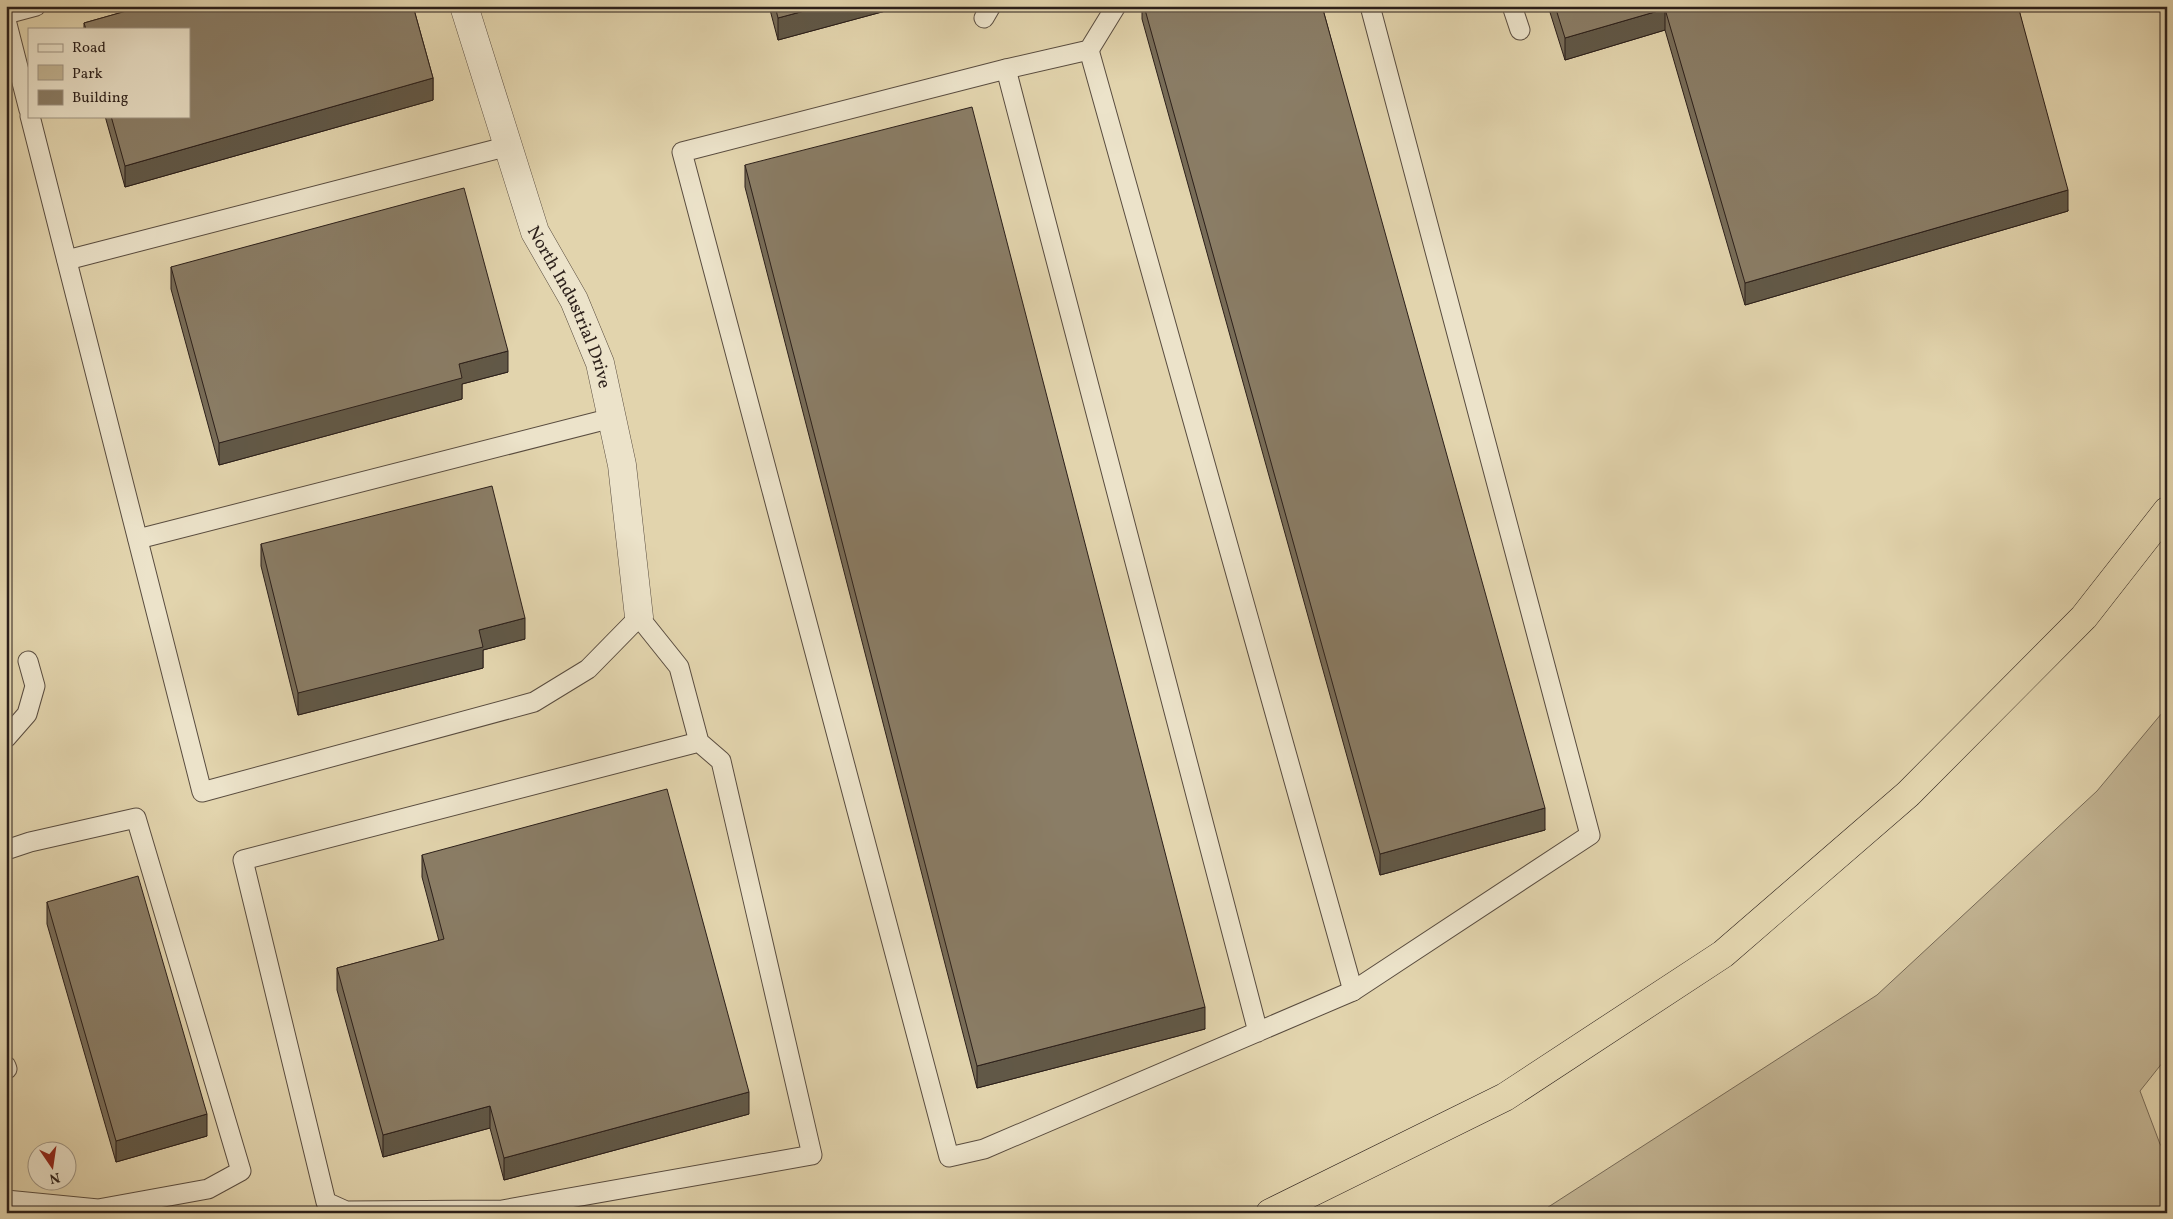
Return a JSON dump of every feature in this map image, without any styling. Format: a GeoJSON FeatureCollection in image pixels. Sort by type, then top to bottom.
{"type":"FeatureCollection","features":[{"type":"Feature","properties":{"kind":"highway"},"geometry":{"type":"LineString","coordinates":[[1270,1213],[1504,1097],[1723,954],[1908,794],[2084,617],[2167,511]]}},
{"type":"Feature","properties":{"kind":"street","name":"North Industrial Drive"},"geometry":{"type":"LineString","coordinates":[[464,6],[535,232],[574,300],[600,363],[622,465],[639,617]]}},
{"type":"Feature","properties":{"kind":"lane"},"geometry":{"type":"LineString","coordinates":[[6,14],[36,6]]}},
{"type":"Feature","properties":{"kind":"lane"},"geometry":{"type":"LineString","coordinates":[[1116,6],[1089,50],[1006,69],[682,152],[949,1157],[984,1149],[1353,991],[1590,835],[1370,6]]}},
{"type":"Feature","properties":{"kind":"lane"},"geometry":{"type":"LineString","coordinates":[[1512,6],[1520,30]]}},
{"type":"Feature","properties":{"kind":"lane"},"geometry":{"type":"LineString","coordinates":[[6,20],[28,106]]}},
{"type":"Feature","properties":{"kind":"lane"},"geometry":{"type":"LineString","coordinates":[[1089,50],[1353,991]]}},
{"type":"Feature","properties":{"kind":"lane"},"geometry":{"type":"LineString","coordinates":[[1006,69],[1258,1032]]}},
{"type":"Feature","properties":{"kind":"lane"},"geometry":{"type":"LineString","coordinates":[[31,118],[202,792],[534,702],[588,669],[639,617],[680,667],[699,742],[721,761],[812,1155],[502,1210],[346,1211],[326,1202],[243,860],[699,742]]}},
{"type":"Feature","properties":{"kind":"lane"},"geometry":{"type":"LineString","coordinates":[[67,260],[508,146]]}},
{"type":"Feature","properties":{"kind":"lane"},"geometry":{"type":"LineString","coordinates":[[138,539],[612,418]]}},
{"type":"Feature","properties":{"kind":"lane"},"geometry":{"type":"LineString","coordinates":[[6,738],[27,714],[35,686],[28,661]]}},
{"type":"Feature","properties":{"kind":"lane"},"geometry":{"type":"LineString","coordinates":[[6,850],[30,842],[136,818],[241,1171],[208,1188],[98,1209],[6,1200]]}},
{"type":"Feature","properties":{"kind":"green space"},"geometry":{"type":"Polygon","coordinates":[[[2167,707],[2167,1057],[2140,1091],[2160,1144],[2167,1154],[2167,1213],[1539,1213],[1877,995],[2097,791],[2167,707]]]}},
{"type":"Feature","properties":{"kind":"building"},"geometry":{"type":"Polygon","coordinates":[[[144,6],[413,6],[433,78],[125,166],[112,118],[190,118],[190,28],[86,28],[84,23],[144,6]]]}},
{"type":"Feature","properties":{"kind":"building"},"geometry":{"type":"Polygon","coordinates":[[[775,6],[823,6],[778,18],[775,6]]]}},
{"type":"Feature","properties":{"kind":"building"},"geometry":{"type":"Polygon","coordinates":[[[1144,6],[1322,6],[1545,808],[1380,854],[1144,6]]]}},
{"type":"Feature","properties":{"kind":"building"},"geometry":{"type":"Polygon","coordinates":[[[1555,6],[2018,6],[2068,190],[1745,283],[1665,9],[1565,38],[1555,6]]]}},
{"type":"Feature","properties":{"kind":"building"},"geometry":{"type":"Polygon","coordinates":[[[972,107],[1205,1007],[977,1066],[745,165],[972,107]]]}},
{"type":"Feature","properties":{"kind":"building"},"geometry":{"type":"Polygon","coordinates":[[[464,188],[508,351],[459,364],[462,378],[219,443],[171,267],[464,188]]]}},
{"type":"Feature","properties":{"kind":"building"},"geometry":{"type":"Polygon","coordinates":[[[492,486],[525,618],[479,630],[483,647],[298,693],[261,544],[492,486]]]}},
{"type":"Feature","properties":{"kind":"building"},"geometry":{"type":"Polygon","coordinates":[[[667,789],[749,1092],[504,1158],[490,1106],[383,1135],[337,968],[444,939],[422,855],[667,789]]]}},
{"type":"Feature","properties":{"kind":"building"},"geometry":{"type":"Polygon","coordinates":[[[138,876],[207,1114],[116,1141],[47,902],[138,876]]]}}]}
